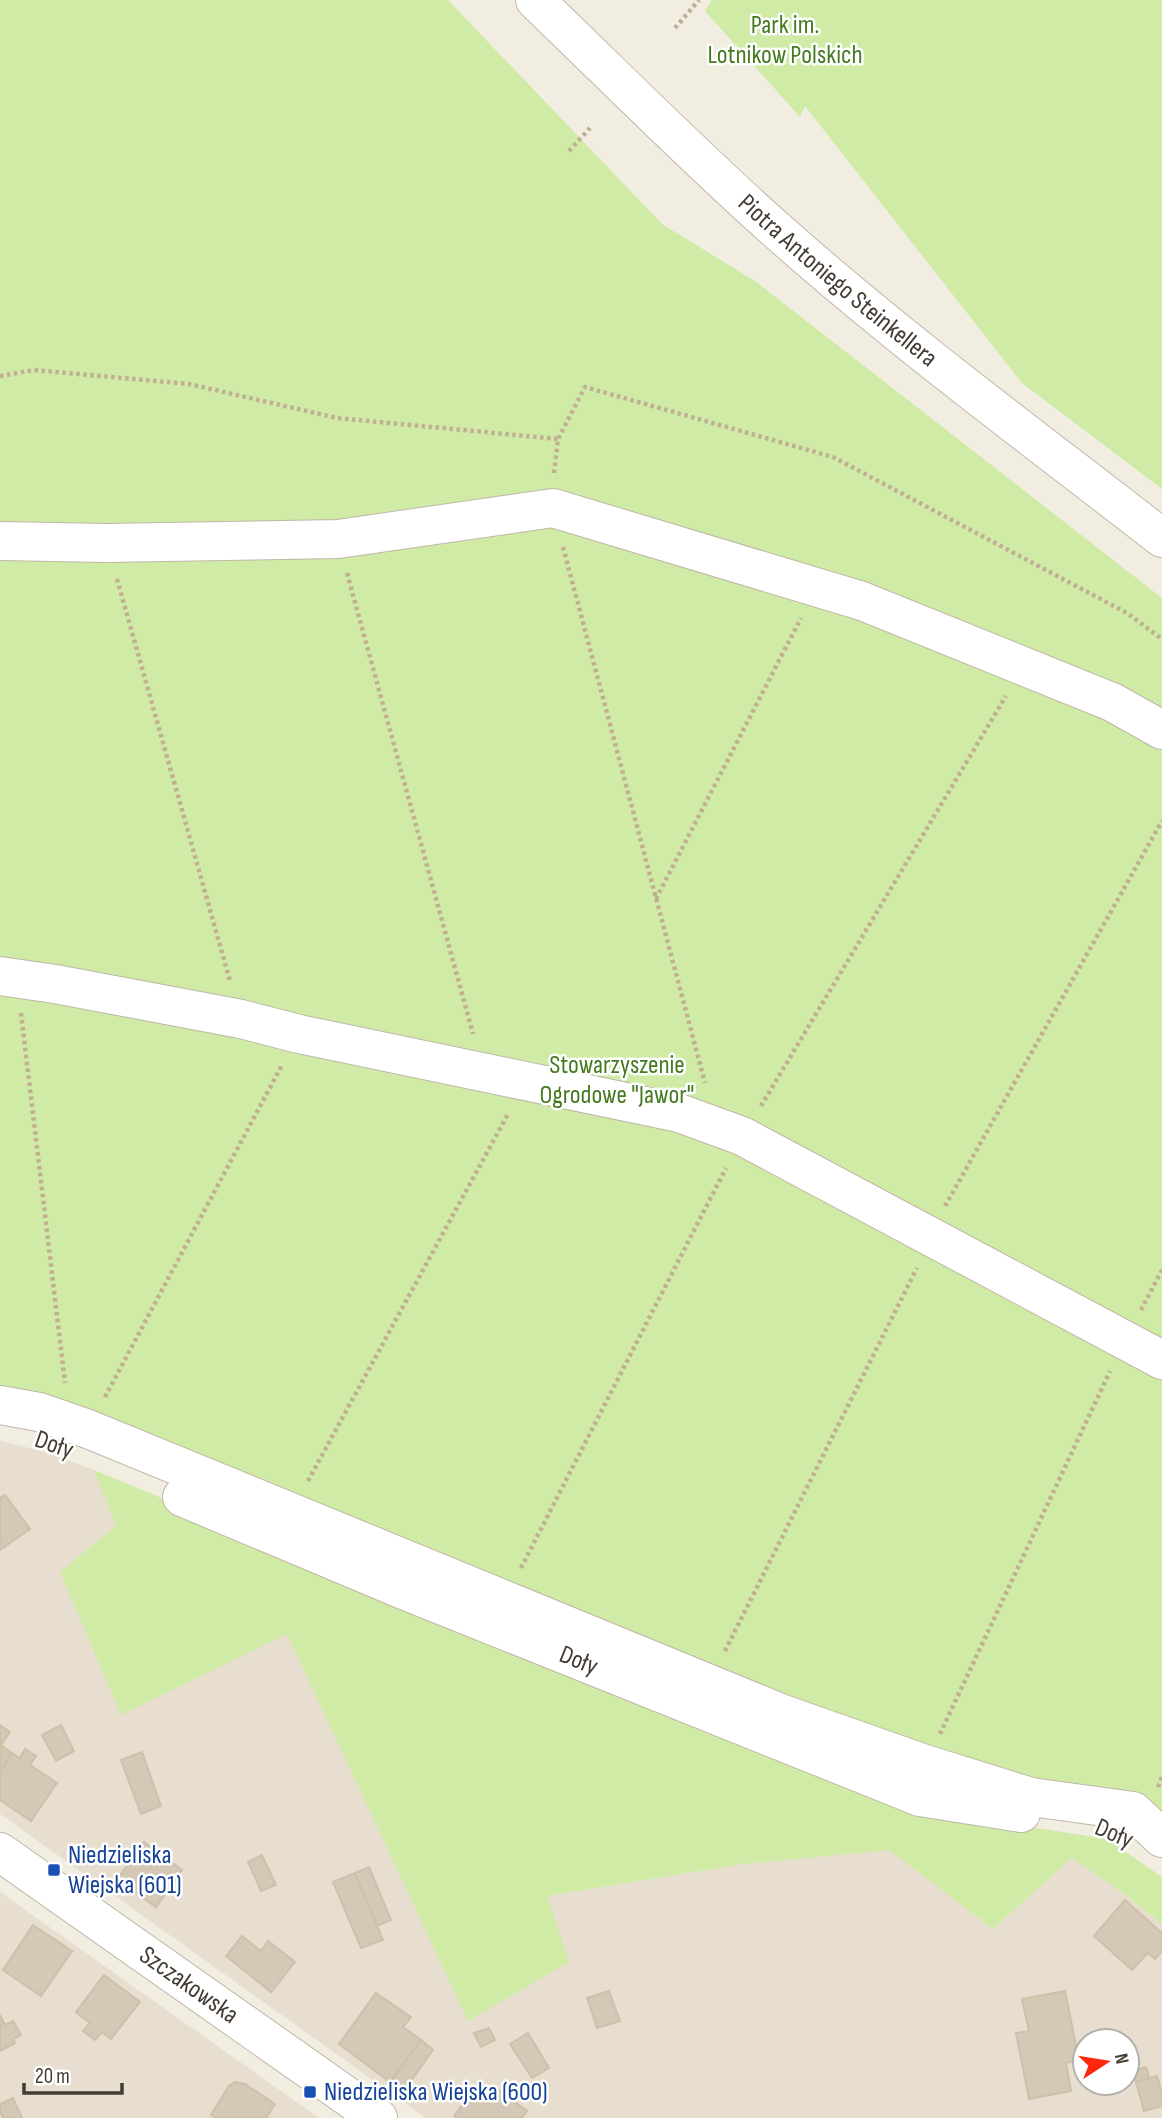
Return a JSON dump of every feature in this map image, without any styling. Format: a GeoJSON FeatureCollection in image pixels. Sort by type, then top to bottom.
{"type":"FeatureCollection","features":[{"type":"Feature","properties":{"kind":"street","name":"Piotra Antoniego Steinkellera"},"geometry":{"type":"LineString","coordinates":[[535,0],[774,228],[890,326],[1162,538]]}},
{"type":"Feature","properties":{"kind":"street"},"geometry":{"type":"LineString","coordinates":[[0,541],[106,543],[338,539],[552,508],[862,601],[1112,702],[1162,730]]}},
{"type":"Feature","properties":{"kind":"street"},"geometry":{"type":"LineString","coordinates":[[8,978],[55,984],[241,1019],[299,1034],[679,1113],[716,1125],[742,1136],[1162,1360]]}},
{"type":"Feature","properties":{"kind":"street"},"geometry":{"type":"LineString","coordinates":[[0,1405],[39,1412],[79,1425],[783,1714],[925,1764],[1031,1797],[1133,1811],[1162,1838]]}},
{"type":"Feature","properties":{"kind":"street","name":"Doły"},"geometry":{"type":"LineString","coordinates":[[0,1430],[48,1441],[401,1589],[920,1797],[1088,1822],[1115,1829],[1140,1843],[1162,1861]]}},
{"type":"Feature","properties":{"kind":"street","name":"Szczakowska"},"geometry":{"type":"LineString","coordinates":[[0,1852],[378,2118]]}},
{"type":"Feature","properties":{"kind":"path"},"geometry":{"type":"LineString","coordinates":[[675,28],[699,0]]}},
{"type":"Feature","properties":{"kind":"path"},"geometry":{"type":"LineString","coordinates":[[569,151],[590,128]]}},
{"type":"Feature","properties":{"kind":"path"},"geometry":{"type":"LineString","coordinates":[[0,376],[34,370],[189,384],[337,418],[558,439]]}},
{"type":"Feature","properties":{"kind":"path"},"geometry":{"type":"LineString","coordinates":[[716,1125],[552,508],[558,439],[585,387],[833,457],[1127,613],[1162,639]]}},
{"type":"Feature","properties":{"kind":"path"},"geometry":{"type":"LineString","coordinates":[[338,539],[483,1072]]}},
{"type":"Feature","properties":{"kind":"path"},"geometry":{"type":"LineString","coordinates":[[106,543],[241,1019]]}},
{"type":"Feature","properties":{"kind":"path"},"geometry":{"type":"LineString","coordinates":[[656,900],[817,587]]}},
{"type":"Feature","properties":{"kind":"path"},"geometry":{"type":"LineString","coordinates":[[8,978],[79,1425]]}},
{"type":"Feature","properties":{"kind":"path"},"geometry":{"type":"LineString","coordinates":[[79,1425],[299,1034]]}},
{"type":"Feature","properties":{"kind":"path"},"geometry":{"type":"LineString","coordinates":[[291,1513],[526,1080]]}},
{"type":"Feature","properties":{"kind":"path"},"geometry":{"type":"LineString","coordinates":[[925,1764],[1125,1340],[1162,1270]]}},
{"type":"Feature","properties":{"kind":"shaded area"},"geometry":{"type":"Polygon","coordinates":[[[0,1441],[42,1451],[94,1470],[117,1526],[287,1633],[468,2020],[547,1896],[744,1864],[889,1849],[993,1929],[1072,1858],[1162,1924],[1162,2118],[426,2118],[0,1814],[0,1441]]]}},
{"type":"Feature","properties":{"kind":"shaded area"},"geometry":{"type":"Polygon","coordinates":[[[0,1892],[319,2118],[0,2118],[0,1892]]]}},
{"type":"Feature","properties":{"kind":"green space","name":"Stowarzyszenie Ogrodowe \"Jawor\""},"geometry":{"type":"Polygon","coordinates":[[[0,0],[448,0],[662,224],[755,281],[1162,598],[1162,1846],[1127,1815],[999,1798],[38,1429],[0,1422],[0,0]]]}},
{"type":"Feature","properties":{"kind":"green space","name":"Park im. Lotnikow Polskich"},"geometry":{"type":"Polygon","coordinates":[[[712,0],[1162,0],[1162,489],[1022,383],[805,106],[800,117],[705,11],[712,0]]]}},
{"type":"Feature","properties":{"kind":"green space"},"geometry":{"type":"Polygon","coordinates":[[[94,1470],[914,1809],[1107,1839],[1162,1877],[1162,1924],[1072,1858],[993,1929],[889,1850],[744,1864],[547,1896],[569,1962],[468,2021],[287,1634],[121,1715],[60,1572],[116,1526],[94,1470]]]}},
{"type":"Feature","properties":{"kind":"building"},"geometry":{"type":"Polygon","coordinates":[[[5,1495],[30,1529],[0,1550],[0,1498],[5,1495]]]}},
{"type":"Feature","properties":{"kind":"building"},"geometry":{"type":"Polygon","coordinates":[[[0,1725],[10,1732],[1,1745],[12,1753],[0,1771],[0,1725]]]}},
{"type":"Feature","properties":{"kind":"building"},"geometry":{"type":"Polygon","coordinates":[[[61,1725],[74,1751],[56,1761],[42,1735],[61,1725]]]}},
{"type":"Feature","properties":{"kind":"building"},"geometry":{"type":"Polygon","coordinates":[[[25,1749],[36,1756],[30,1765],[57,1783],[31,1821],[0,1800],[0,1771],[12,1753],[20,1758],[25,1749]]]}},
{"type":"Feature","properties":{"kind":"building"},"geometry":{"type":"Polygon","coordinates":[[[142,1752],[161,1806],[141,1814],[121,1760],[142,1752]]]}},
{"type":"Feature","properties":{"kind":"building"},"geometry":{"type":"Polygon","coordinates":[[[144,1842],[182,1870],[156,1907],[117,1880],[144,1842]]]}},
{"type":"Feature","properties":{"kind":"building"},"geometry":{"type":"Polygon","coordinates":[[[262,1855],[276,1885],[261,1891],[248,1862],[262,1855]]]}},
{"type":"Feature","properties":{"kind":"building"},"geometry":{"type":"Polygon","coordinates":[[[369,1867],[391,1920],[377,1926],[355,1873],[369,1867]]]}},
{"type":"Feature","properties":{"kind":"building"},"geometry":{"type":"Polygon","coordinates":[[[355,1873],[383,1940],[361,1948],[333,1882],[355,1873]]]}},
{"type":"Feature","properties":{"kind":"building"},"geometry":{"type":"Polygon","coordinates":[[[1125,1900],[1162,1933],[1162,1951],[1155,1959],[1148,1953],[1132,1970],[1094,1936],[1125,1900]]]}},
{"type":"Feature","properties":{"kind":"building"},"geometry":{"type":"Polygon","coordinates":[[[33,1925],[72,1951],[41,1996],[3,1970],[33,1925]]]}},
{"type":"Feature","properties":{"kind":"building"},"geometry":{"type":"Polygon","coordinates":[[[242,1936],[261,1951],[268,1941],[295,1962],[271,1992],[226,1956],[242,1936]]]}},
{"type":"Feature","properties":{"kind":"building"},"geometry":{"type":"Polygon","coordinates":[[[104,1975],[140,2002],[111,2039],[102,2032],[95,2040],[83,2031],[90,2023],[76,2012],[104,1975]]]}},
{"type":"Feature","properties":{"kind":"building"},"geometry":{"type":"Polygon","coordinates":[[[609,1991],[620,2021],[597,2028],[587,1998],[609,1991]]]}},
{"type":"Feature","properties":{"kind":"building"},"geometry":{"type":"Polygon","coordinates":[[[1065,1991],[1072,2027],[1071,2062],[1066,2063],[1071,2091],[1029,2099],[1016,2033],[1029,2031],[1022,1999],[1065,1991]]]}},
{"type":"Feature","properties":{"kind":"building"},"geometry":{"type":"Polygon","coordinates":[[[376,1993],[411,2017],[403,2027],[421,2040],[390,2082],[339,2044],[376,1993]]]}},
{"type":"Feature","properties":{"kind":"building"},"geometry":{"type":"Polygon","coordinates":[[[0,2015],[5,2025],[13,2021],[21,2035],[13,2039],[15,2043],[0,2051],[0,2015]]]}},
{"type":"Feature","properties":{"kind":"building"},"geometry":{"type":"Polygon","coordinates":[[[489,2028],[495,2040],[481,2047],[474,2033],[489,2028]]]}},
{"type":"Feature","properties":{"kind":"building"},"geometry":{"type":"Polygon","coordinates":[[[528,2033],[549,2068],[532,2078],[510,2044],[528,2033]]]}},
{"type":"Feature","properties":{"kind":"building"},"geometry":{"type":"Polygon","coordinates":[[[421,2040],[433,2050],[404,2091],[390,2082],[421,2040]]]}},
{"type":"Feature","properties":{"kind":"building"},"geometry":{"type":"Polygon","coordinates":[[[1146,2067],[1149,2078],[1141,2080],[1141,2069],[1146,2067]]]}},
{"type":"Feature","properties":{"kind":"building"},"geometry":{"type":"Polygon","coordinates":[[[1157,2076],[1162,2106],[1144,2111],[1140,2097],[1141,2081],[1157,2076]]]}},
{"type":"Feature","properties":{"kind":"building"},"geometry":{"type":"Polygon","coordinates":[[[235,2082],[245,2084],[275,2104],[266,2118],[216,2118],[211,2115],[229,2086],[235,2082]]]}},
{"type":"Feature","properties":{"kind":"building"},"geometry":{"type":"Polygon","coordinates":[[[499,2090],[527,2111],[522,2118],[454,2116],[472,2092],[489,2104],[499,2090]]]}},
{"type":"Feature","properties":{"kind":"building"},"geometry":{"type":"Polygon","coordinates":[[[13,2098],[22,2118],[3,2118],[0,2104],[13,2098]]]}},
{"type":"Feature","properties":{"kind":"place","name":"Niedzieliska Wiejska (601)"},"geometry":{"type":"Point","coordinates":[54,1870]}},
{"type":"Feature","properties":{"kind":"place","name":"Niedzieliska Wiejska (600)"},"geometry":{"type":"Point","coordinates":[310,2092]}}]}
